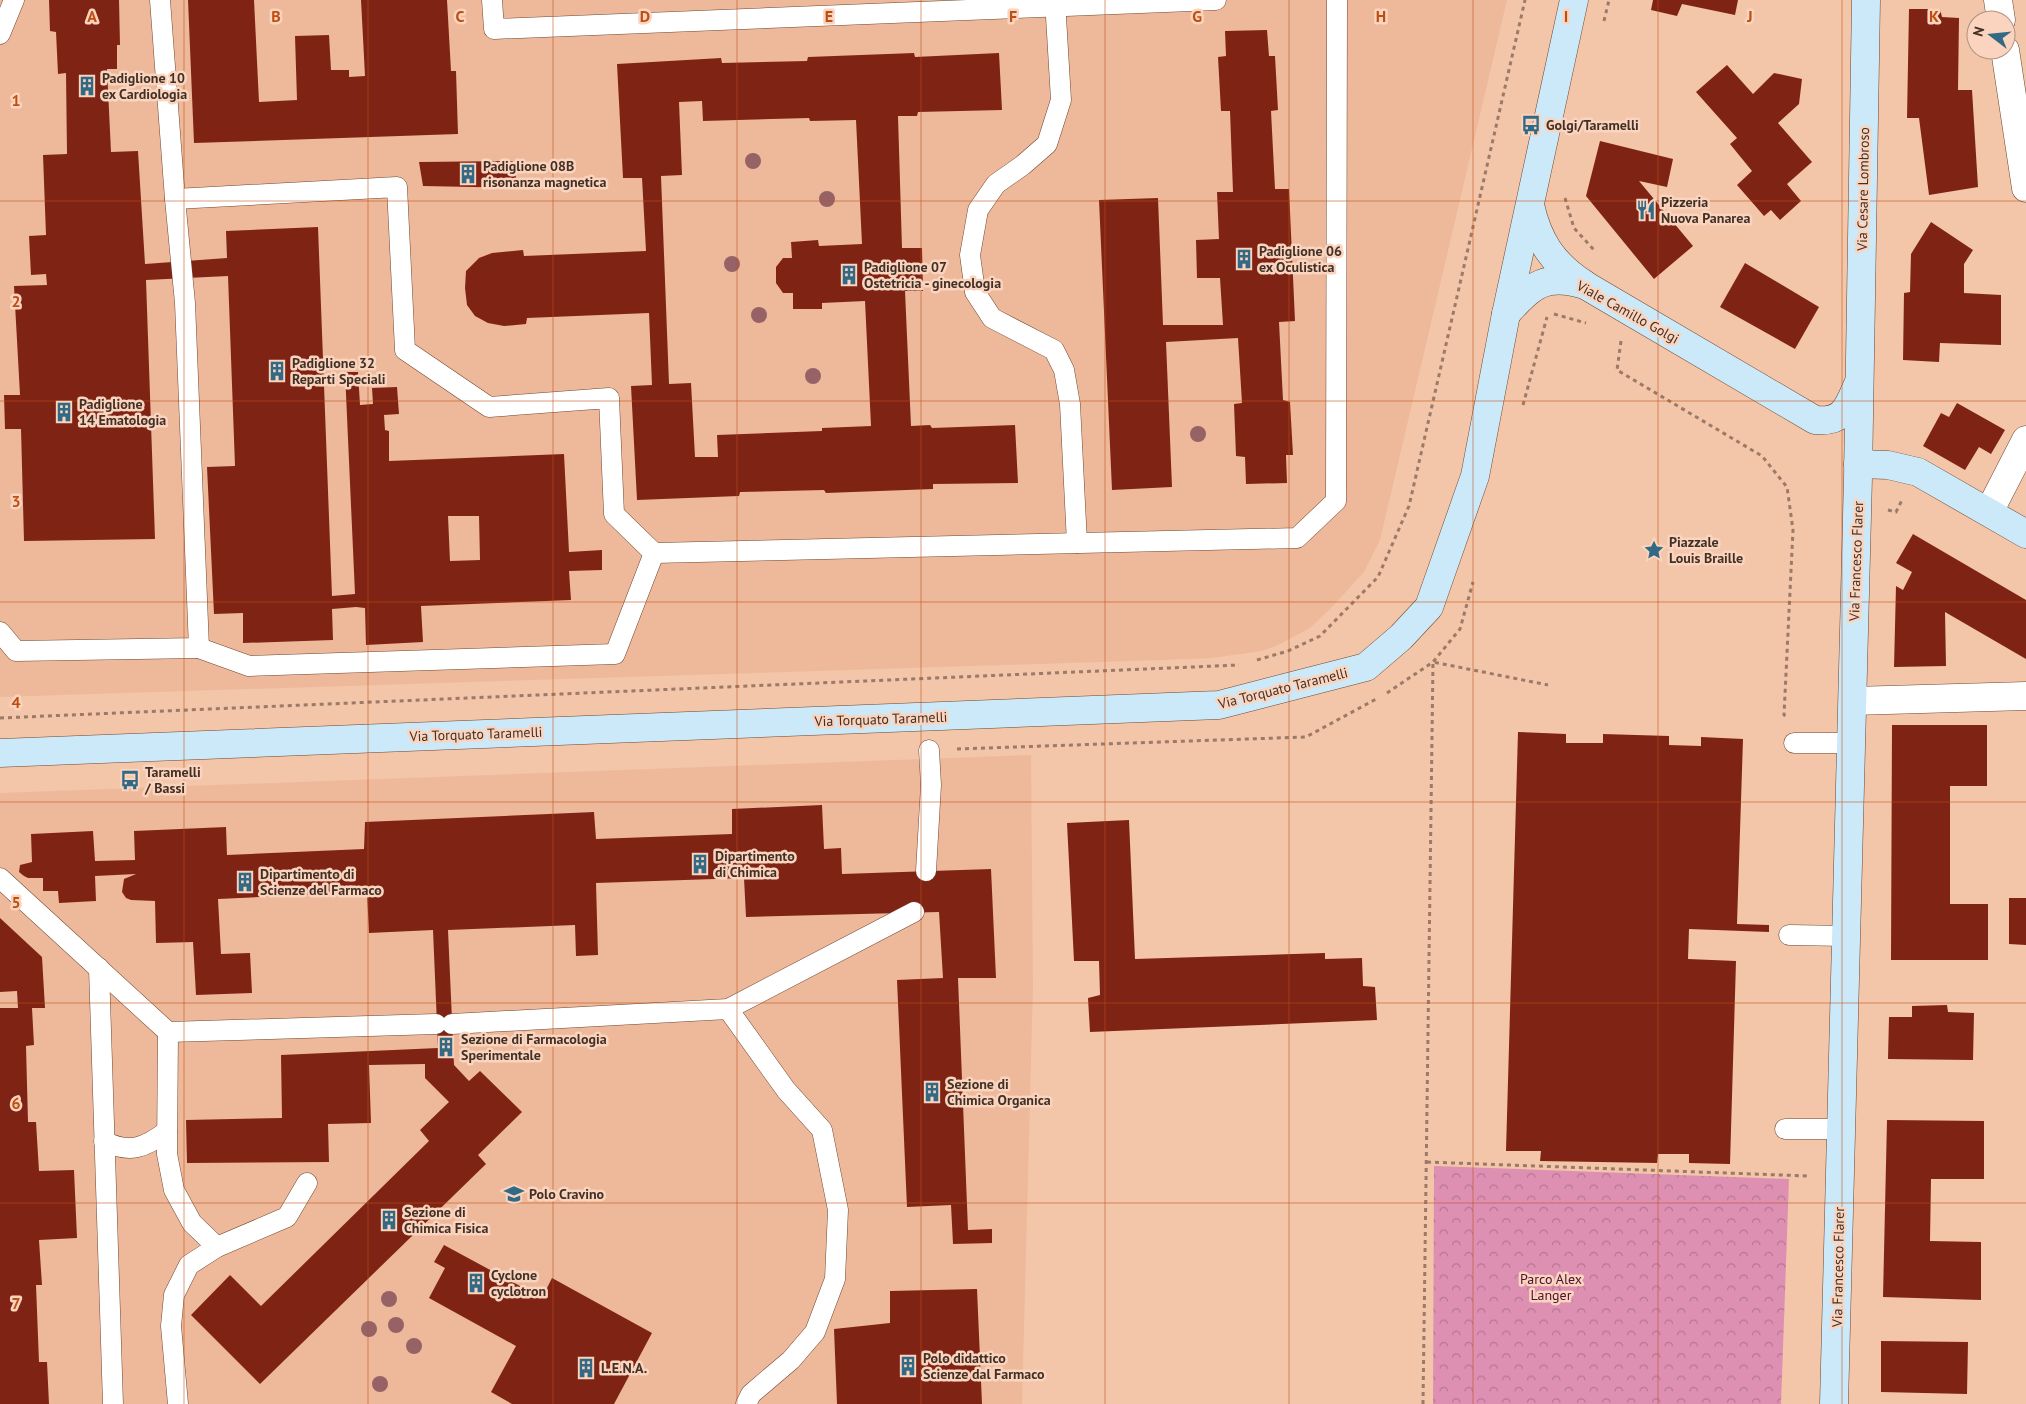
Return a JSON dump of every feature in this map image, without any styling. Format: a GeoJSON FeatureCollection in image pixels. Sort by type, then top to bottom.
{"type":"FeatureCollection","features":[{"type":"Feature","properties":{"kind":"main road"},"geometry":{"type":"LineString","coordinates":[[1506,314],[1574,0]]}},
{"type":"Feature","properties":{"kind":"main road","name":"Via Cesare Lombroso"},"geometry":{"type":"LineString","coordinates":[[1860,379],[1866,0]]}},
{"type":"Feature","properties":{"kind":"main road"},"geometry":{"type":"LineString","coordinates":[[1530,203],[1534,223],[1541,240],[1551,255],[1566,273],[1594,290]]}},
{"type":"Feature","properties":{"kind":"main road","name":"Viale Camillo Golgi"},"geometry":{"type":"LineString","coordinates":[[1506,314],[1524,294],[1541,283],[1567,280],[1594,290],[1815,420],[1833,433],[1851,454],[1858,471]]}},
{"type":"Feature","properties":{"kind":"main road","name":"Via Torquato Taramelli"},"geometry":{"type":"LineString","coordinates":[[0,753],[1219,705],[1366,667],[1401,637],[1429,607],[1475,476],[1506,314]]}},
{"type":"Feature","properties":{"kind":"main road"},"geometry":{"type":"LineString","coordinates":[[1815,420],[1828,421],[1840,417],[1850,402],[1860,379]]}},
{"type":"Feature","properties":{"kind":"main road","name":"Via Francesco Flarer"},"geometry":{"type":"LineString","coordinates":[[1834,1404],[1860,379]]}},
{"type":"Feature","properties":{"kind":"main road"},"geometry":{"type":"LineString","coordinates":[[1858,471],[1888,465],[1918,472],[2026,534]]}},
{"type":"Feature","properties":{"kind":"street"},"geometry":{"type":"LineString","coordinates":[[2007,60],[2026,188]]}},
{"type":"Feature","properties":{"kind":"street"},"geometry":{"type":"LineString","coordinates":[[1989,512],[2026,440]]}},
{"type":"Feature","properties":{"kind":"street"},"geometry":{"type":"LineString","coordinates":[[1853,701],[2026,696]]}},
{"type":"Feature","properties":{"kind":"lane"},"geometry":{"type":"LineString","coordinates":[[0,34],[14,0]]}},
{"type":"Feature","properties":{"kind":"lane"},"geometry":{"type":"LineString","coordinates":[[160,0],[184,303],[199,648]]}},
{"type":"Feature","properties":{"kind":"lane"},"geometry":{"type":"LineString","coordinates":[[492,0],[494,29],[892,7],[1216,0]]}},
{"type":"Feature","properties":{"kind":"lane"},"geometry":{"type":"LineString","coordinates":[[175,199],[397,187],[406,350],[489,407],[609,398],[614,514],[654,553],[1297,538],[1336,501],[1337,0]]}},
{"type":"Feature","properties":{"kind":"lane"},"geometry":{"type":"LineString","coordinates":[[1055,3],[1060,100],[1048,144],[996,184],[978,210],[970,255],[975,292],[992,318],[1054,350],[1064,370],[1070,404],[1077,543]]}},
{"type":"Feature","properties":{"kind":"lane"},"geometry":{"type":"LineString","coordinates":[[0,632],[16,651],[199,648],[249,666],[615,654],[654,553]]}},
{"type":"Feature","properties":{"kind":"lane"},"geometry":{"type":"LineString","coordinates":[[1794,743],[1851,744]]}},
{"type":"Feature","properties":{"kind":"lane"},"geometry":{"type":"LineString","coordinates":[[926,871],[931,785],[929,750]]}},
{"type":"Feature","properties":{"kind":"lane"},"geometry":{"type":"LineString","coordinates":[[0,878],[168,1032],[444,1024],[728,1009],[914,912]]}},
{"type":"Feature","properties":{"kind":"lane"},"geometry":{"type":"LineString","coordinates":[[1789,935],[1846,936]]}},
{"type":"Feature","properties":{"kind":"lane"},"geometry":{"type":"LineString","coordinates":[[99,968],[113,1404]]}},
{"type":"Feature","properties":{"kind":"lane"},"geometry":{"type":"LineString","coordinates":[[728,1009],[786,1090],[822,1130],[838,1210],[835,1279],[815,1332],[791,1360],[751,1394],[746,1404]]}},
{"type":"Feature","properties":{"kind":"lane"},"geometry":{"type":"LineString","coordinates":[[168,1032],[167,1154],[174,1190],[192,1223],[217,1247]]}},
{"type":"Feature","properties":{"kind":"lane"},"geometry":{"type":"LineString","coordinates":[[1785,1128],[1841,1129]]}},
{"type":"Feature","properties":{"kind":"lane"},"geometry":{"type":"LineString","coordinates":[[104,1141],[116,1147],[133,1149],[160,1137],[167,1131]]}},
{"type":"Feature","properties":{"kind":"lane"},"geometry":{"type":"LineString","coordinates":[[178,1404],[171,1326],[174,1295],[188,1265],[217,1247],[287,1217],[307,1183]]}},
{"type":"Feature","properties":{"kind":"path"},"geometry":{"type":"LineString","coordinates":[[1564,195],[1574,228],[1600,256]]}},
{"type":"Feature","properties":{"kind":"path"},"geometry":{"type":"LineString","coordinates":[[1522,408],[1549,312],[1586,324],[1594,290]]}},
{"type":"Feature","properties":{"kind":"path"},"geometry":{"type":"LineString","coordinates":[[1621,339],[1617,370],[1762,456],[1787,487],[1793,530],[1784,716]]}},
{"type":"Feature","properties":{"kind":"path"},"geometry":{"type":"LineString","coordinates":[[929,750],[1306,737],[1388,692],[1433,662],[1460,629],[1474,581]]}},
{"type":"Feature","properties":{"kind":"path"},"geometry":{"type":"LineString","coordinates":[[1433,662],[1548,685]]}},
{"type":"Feature","properties":{"kind":"path"},"geometry":{"type":"LineString","coordinates":[[1423,1404],[1433,662]]}},
{"type":"Feature","properties":{"kind":"path"},"geometry":{"type":"LineString","coordinates":[[1427,1162],[1816,1177]]}},
{"type":"Feature","properties":{"kind":"shaded area"},"geometry":{"type":"Polygon","coordinates":[[[0,0],[1507,0],[1380,540],[1364,572],[1332,607],[1310,628],[1278,645],[1262,651],[1212,658],[0,697],[0,0]]]}},
{"type":"Feature","properties":{"kind":"shaded area","name":"Polo Cravino"},"geometry":{"type":"Polygon","coordinates":[[[1031,755],[1033,985],[1022,1404],[0,1404],[0,793],[1031,755]]]}},
{"type":"Feature","properties":{"kind":"green space","name":"Parco Alex Langer"},"geometry":{"type":"Polygon","coordinates":[[[1434,1166],[1789,1179],[1781,1404],[1433,1404],[1434,1166]]]}},
{"type":"Feature","properties":{"kind":"building"},"geometry":{"type":"Polygon","coordinates":[[[49,0],[119,0],[120,45],[117,45],[117,69],[107,69],[111,152],[138,151],[145,264],[227,258],[226,231],[318,227],[332,596],[355,594],[345,372],[358,372],[360,405],[373,404],[372,388],[397,387],[399,414],[384,415],[385,430],[389,431],[389,461],[564,454],[569,552],[602,550],[602,570],[569,571],[571,600],[421,606],[423,642],[366,645],[365,608],[356,607],[332,609],[333,640],[243,643],[243,613],[214,614],[207,467],[235,466],[228,276],[146,280],[155,539],[24,541],[21,429],[5,429],[4,395],[20,395],[14,286],[47,285],[46,274],[31,275],[29,236],[46,235],[43,155],[67,154],[66,73],[58,74],[56,32],[50,31],[49,0]],[[448,516],[450,561],[480,560],[479,516],[448,516]]]}},
{"type":"Feature","properties":{"kind":"building"},"geometry":{"type":"Polygon","coordinates":[[[188,0],[254,0],[259,102],[297,100],[295,36],[329,35],[331,70],[349,70],[349,77],[365,76],[361,0],[447,0],[451,71],[456,71],[458,134],[194,143],[188,0]]]}},
{"type":"Feature","properties":{"kind":"building"},"geometry":{"type":"Polygon","coordinates":[[[1653,0],[1738,0],[1735,15],[1682,4],[1677,16],[1651,10],[1653,0]]]}},
{"type":"Feature","properties":{"kind":"building"},"geometry":{"type":"Polygon","coordinates":[[[1909,9],[1940,9],[1942,17],[1959,18],[1958,90],[1972,90],[1978,187],[1929,195],[1919,118],[1907,118],[1909,9]]]}},
{"type":"Feature","properties":{"kind":"building"},"geometry":{"type":"Polygon","coordinates":[[[1267,30],[1269,56],[1275,56],[1278,110],[1271,111],[1275,189],[1289,189],[1295,321],[1279,322],[1283,400],[1290,402],[1293,455],[1286,455],[1287,483],[1246,484],[1245,457],[1236,456],[1234,404],[1242,403],[1238,338],[1166,342],[1172,487],[1112,490],[1099,200],[1158,198],[1163,325],[1223,325],[1220,278],[1197,278],[1196,240],[1219,239],[1217,192],[1233,192],[1230,111],[1221,111],[1218,57],[1226,56],[1225,31],[1267,30]]]}},
{"type":"Feature","properties":{"kind":"building","name":"Padiglione 07 Ostetricia - ginecologia"},"geometry":{"type":"Polygon","coordinates":[[[914,53],[915,57],[999,53],[1002,110],[918,112],[917,116],[898,116],[902,248],[922,248],[923,291],[905,291],[911,426],[930,425],[932,428],[1015,425],[1018,483],[933,484],[933,489],[826,493],[824,490],[740,492],[739,496],[637,500],[631,386],[652,385],[649,313],[527,318],[526,324],[504,326],[488,323],[475,316],[467,305],[466,271],[479,258],[492,253],[523,250],[524,256],[646,251],[642,178],[623,178],[617,64],[721,58],[722,63],[807,61],[808,57],[914,53]],[[702,101],[679,102],[682,175],[661,176],[669,384],[691,383],[695,457],[718,457],[717,435],[822,431],[822,428],[871,426],[865,301],[822,303],[822,309],[793,309],[793,293],[783,293],[776,283],[776,267],[783,258],[792,258],[791,242],[818,240],[819,246],[862,244],[856,120],[810,121],[809,118],[703,121],[702,101]]]}},
{"type":"Feature","properties":{"kind":"building"},"geometry":{"type":"Polygon","coordinates":[[[1727,65],[1753,94],[1774,73],[1802,79],[1799,104],[1778,123],[1812,162],[1787,184],[1801,201],[1780,220],[1771,210],[1764,216],[1737,185],[1752,171],[1730,144],[1737,138],[1696,92],[1727,65]]]}},
{"type":"Feature","properties":{"kind":"building"},"geometry":{"type":"Polygon","coordinates":[[[1600,141],[1673,159],[1667,187],[1639,181],[1693,246],[1654,279],[1586,196],[1600,141]]]}},
{"type":"Feature","properties":{"kind":"building","name":"Padiglione 08B risonanza magnetica"},"geometry":{"type":"Polygon","coordinates":[[[513,161],[518,188],[423,186],[419,162],[513,161]]]}},
{"type":"Feature","properties":{"kind":"building"},"geometry":{"type":"Polygon","coordinates":[[[1931,222],[1973,250],[1964,264],[1964,293],[2001,295],[2001,345],[1940,343],[1939,362],[1903,360],[1904,293],[1910,292],[1911,254],[1931,222]]]}},
{"type":"Feature","properties":{"kind":"building"},"geometry":{"type":"Polygon","coordinates":[[[1745,263],[1819,307],[1795,349],[1720,307],[1745,263]]]}},
{"type":"Feature","properties":{"kind":"building"},"geometry":{"type":"Polygon","coordinates":[[[1957,403],[2005,430],[1991,454],[1979,447],[1965,470],[1923,446],[1941,413],[1949,417],[1957,403]]]}},
{"type":"Feature","properties":{"kind":"building"},"geometry":{"type":"Polygon","coordinates":[[[1913,534],[2026,600],[2026,659],[1945,612],[1946,666],[1894,667],[1896,586],[1903,590],[1912,572],[1896,563],[1913,534]]]}},
{"type":"Feature","properties":{"kind":"building"},"geometry":{"type":"Polygon","coordinates":[[[1892,725],[1987,725],[1987,786],[1950,786],[1950,904],[1988,904],[1988,960],[1891,960],[1892,725]]]}},
{"type":"Feature","properties":{"kind":"building"},"geometry":{"type":"Polygon","coordinates":[[[1518,732],[1566,734],[1566,743],[1603,743],[1603,734],[1669,736],[1669,745],[1701,746],[1701,737],[1743,739],[1737,924],[1769,925],[1769,932],[1689,929],[1688,959],[1736,961],[1730,1164],[1689,1163],[1689,1154],[1658,1154],[1657,1163],[1540,1161],[1541,1151],[1506,1151],[1518,732]]]}},
{"type":"Feature","properties":{"kind":"building"},"geometry":{"type":"Polygon","coordinates":[[[822,805],[824,849],[841,848],[842,874],[991,869],[996,978],[958,978],[968,1230],[992,1229],[992,1243],[953,1244],[951,1205],[907,1207],[897,980],[943,978],[939,912],[746,917],[744,878],[596,883],[598,955],[576,956],[575,925],[448,930],[454,1065],[469,1081],[480,1071],[522,1112],[478,1155],[486,1164],[260,1384],[191,1315],[230,1275],[261,1306],[429,1141],[420,1130],[449,1102],[425,1078],[425,1064],[369,1065],[371,1123],[328,1124],[329,1162],[187,1163],[186,1120],[282,1118],[281,1055],[438,1048],[433,930],[369,933],[367,892],[218,899],[221,954],[250,953],[252,993],[196,995],[193,942],[156,943],[155,901],[131,900],[126,898],[122,892],[124,879],[136,874],[95,876],[96,901],[59,903],[58,891],[43,891],[43,878],[28,878],[19,872],[20,865],[32,862],[31,834],[93,831],[95,861],[135,860],[134,831],[226,827],[227,855],[364,849],[365,822],[594,812],[596,839],[732,834],[732,809],[822,805]]]}},
{"type":"Feature","properties":{"kind":"building"},"geometry":{"type":"Polygon","coordinates":[[[1129,820],[1135,959],[1325,953],[1325,959],[1362,958],[1363,986],[1375,987],[1377,1020],[1090,1032],[1088,998],[1100,995],[1099,961],[1074,961],[1067,823],[1129,820]]]}},
{"type":"Feature","properties":{"kind":"building"},"geometry":{"type":"Polygon","coordinates":[[[2009,898],[2026,898],[2026,945],[2009,944],[2009,898]]]}},
{"type":"Feature","properties":{"kind":"building"},"geometry":{"type":"Polygon","coordinates":[[[0,918],[42,957],[45,1008],[32,1008],[34,1045],[26,1046],[28,1122],[36,1122],[39,1171],[74,1170],[77,1238],[39,1240],[42,1285],[36,1285],[39,1362],[47,1362],[49,1404],[0,1404],[0,1008],[18,1008],[17,991],[0,992],[0,918]]]}},
{"type":"Feature","properties":{"kind":"building"},"geometry":{"type":"Polygon","coordinates":[[[1947,1005],[1948,1012],[1974,1013],[1973,1060],[1888,1059],[1889,1017],[1912,1017],[1912,1006],[1947,1005]]]}},
{"type":"Feature","properties":{"kind":"building"},"geometry":{"type":"Polygon","coordinates":[[[1887,1120],[1984,1121],[1984,1179],[1931,1179],[1930,1241],[1981,1242],[1981,1300],[1883,1297],[1887,1120]]]}},
{"type":"Feature","properties":{"kind":"building"},"geometry":{"type":"Polygon","coordinates":[[[444,1245],[542,1298],[552,1278],[652,1333],[614,1404],[512,1404],[491,1392],[516,1346],[429,1298],[445,1268],[434,1262],[444,1245]]]}},
{"type":"Feature","properties":{"kind":"building","name":"Polo didattico Scienze dal Farmaco"},"geometry":{"type":"Polygon","coordinates":[[[977,1289],[982,1404],[837,1404],[834,1329],[890,1323],[890,1291],[977,1289]]]}},
{"type":"Feature","properties":{"kind":"building"},"geometry":{"type":"Polygon","coordinates":[[[1881,1341],[1968,1342],[1967,1394],[1881,1392],[1881,1341]]]}},
{"type":"Feature","properties":{"kind":"place","name":"Padiglione 10 ex Cardiologia"},"geometry":{"type":"Point","coordinates":[87,86]}},
{"type":"Feature","properties":{"kind":"place","name":"Golgi/Taramelli"},"geometry":{"type":"Point","coordinates":[1531,125]}},
{"type":"Feature","properties":{"kind":"place","name":"Padiglione 08B risonanza magnetica"},"geometry":{"type":"Point","coordinates":[468,174]}},
{"type":"Feature","properties":{"kind":"place","name":"Pizzeria Nuova Panarea"},"geometry":{"type":"Point","coordinates":[1646,210]}},
{"type":"Feature","properties":{"kind":"place","name":"Padiglione 06 ex Oculistica"},"geometry":{"type":"Point","coordinates":[1244,259]}},
{"type":"Feature","properties":{"kind":"place","name":"Padiglione 07 Ostetricia - ginecologia"},"geometry":{"type":"Point","coordinates":[849,275]}},
{"type":"Feature","properties":{"kind":"place","name":"Padiglione 32 Reparti Speciali"},"geometry":{"type":"Point","coordinates":[277,371]}},
{"type":"Feature","properties":{"kind":"place","name":"Padiglione 14 Ematologia"},"geometry":{"type":"Point","coordinates":[64,412]}},
{"type":"Feature","properties":{"kind":"place","name":"Piazzale Louis Braille"},"geometry":{"type":"Point","coordinates":[1654,550]}},
{"type":"Feature","properties":{"kind":"place","name":"Taramelli / Bassi"},"geometry":{"type":"Point","coordinates":[130,780]}},
{"type":"Feature","properties":{"kind":"place","name":"Dipartimento di Chimica"},"geometry":{"type":"Point","coordinates":[700,864]}},
{"type":"Feature","properties":{"kind":"place","name":"Dipartimento di Scienze del Farmaco"},"geometry":{"type":"Point","coordinates":[245,882]}},
{"type":"Feature","properties":{"kind":"place","name":"Sezione di Farmacologia Sperimentale"},"geometry":{"type":"Point","coordinates":[446,1047]}},
{"type":"Feature","properties":{"kind":"place","name":"Sezione di Chimica Organica"},"geometry":{"type":"Point","coordinates":[932,1092]}},
{"type":"Feature","properties":{"kind":"place","name":"Polo Cravino"},"geometry":{"type":"Point","coordinates":[514,1194]}},
{"type":"Feature","properties":{"kind":"place","name":"Sezione di Chimica Fisica"},"geometry":{"type":"Point","coordinates":[389,1220]}},
{"type":"Feature","properties":{"kind":"place","name":"Cyclone cyclotron"},"geometry":{"type":"Point","coordinates":[476,1283]}},
{"type":"Feature","properties":{"kind":"place","name":"Polo didattico Scienze dal Farmaco"},"geometry":{"type":"Point","coordinates":[908,1366]}},
{"type":"Feature","properties":{"kind":"place","name":"L.E.N.A."},"geometry":{"type":"Point","coordinates":[586,1368]}}]}
